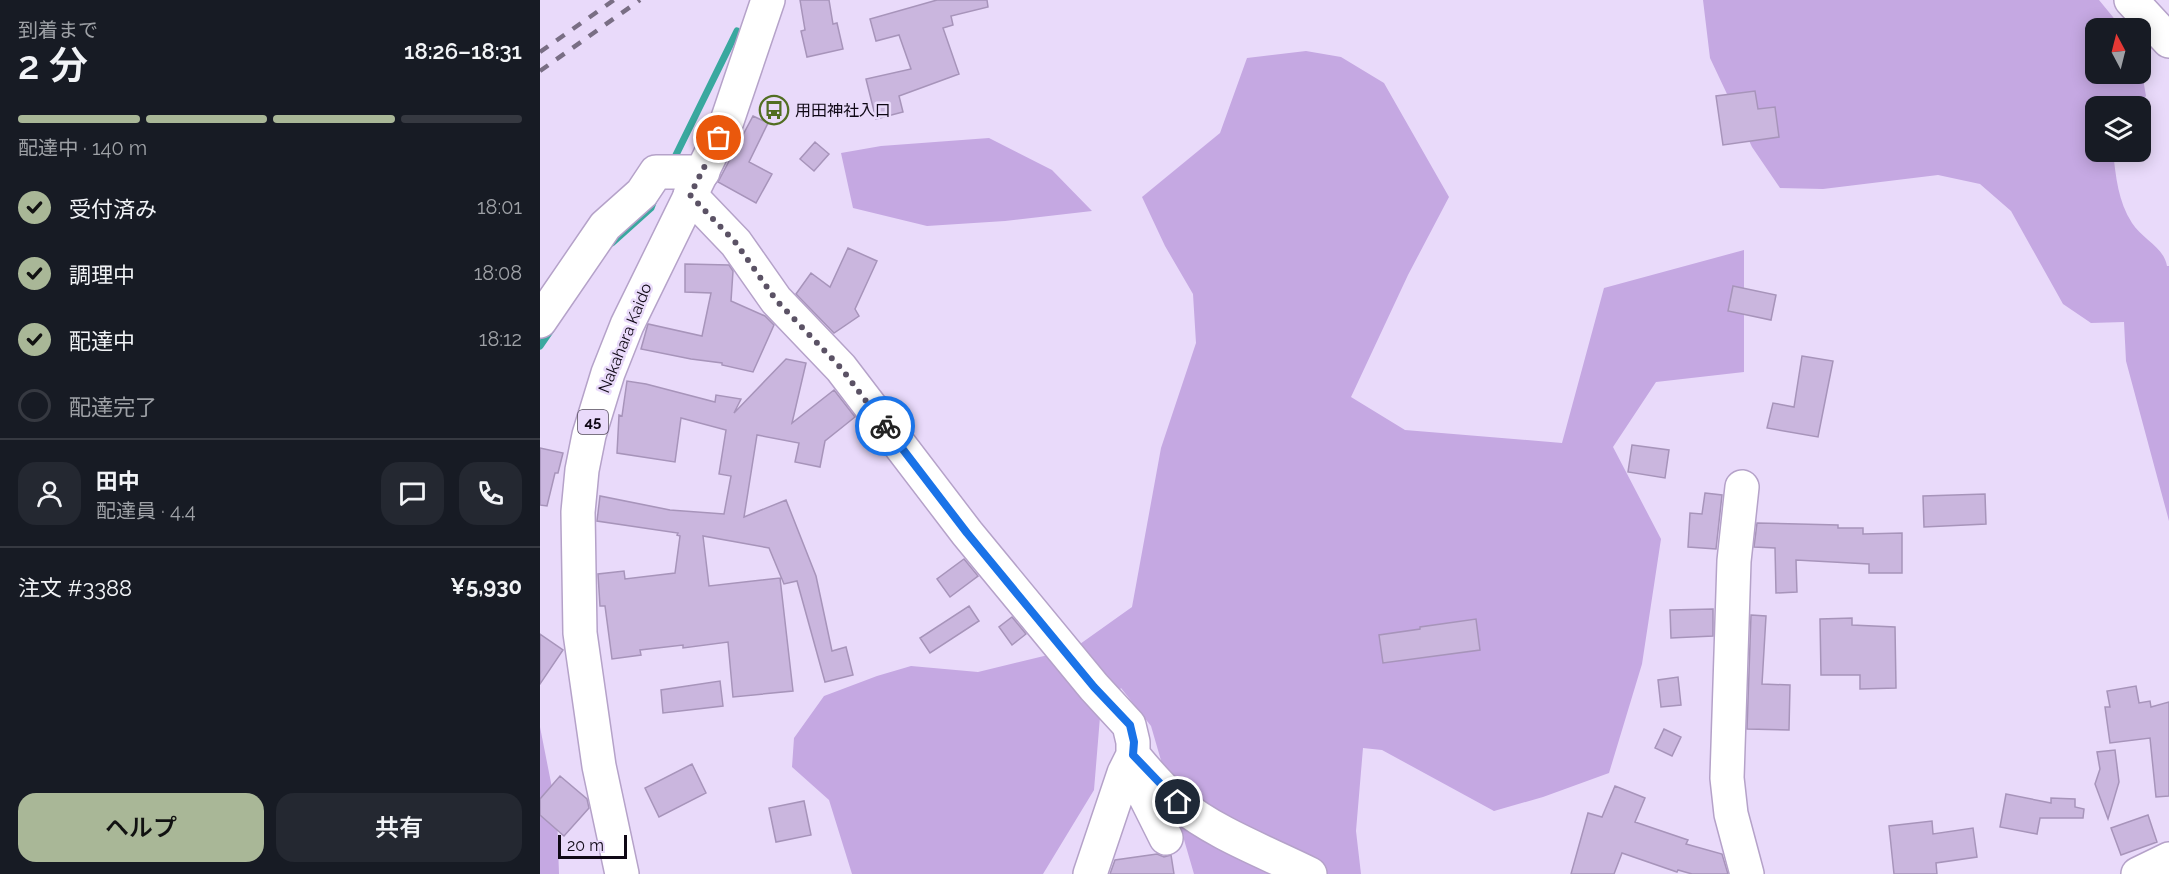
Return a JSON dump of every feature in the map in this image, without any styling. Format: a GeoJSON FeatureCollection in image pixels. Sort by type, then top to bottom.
{"type":"FeatureCollection","features":[{"type":"Feature","properties":{"kind":"street","name":"Nakahara Kaido"},"geometry":{"type":"LineString","coordinates":[[622,874],[598,766],[580,633],[578,512],[582,470],[589,435],[608,373],[684,177],[727,121],[768,0]]}},
{"type":"Feature","properties":{"kind":"street"},"geometry":{"type":"LineString","coordinates":[[2131,0],[2169,41]]}},
{"type":"Feature","properties":{"kind":"street"},"geometry":{"type":"LineString","coordinates":[[540,321],[605,226],[642,193],[684,177],[736,243],[776,300],[841,368],[967,533],[1094,687],[1130,725],[1134,742],[1136,778],[1166,838]]}},
{"type":"Feature","properties":{"kind":"street"},"geometry":{"type":"LineString","coordinates":[[1742,487],[1734,561],[1726,778],[1731,814],[1747,874]]}},
{"type":"Feature","properties":{"kind":"street"},"geometry":{"type":"LineString","coordinates":[[1090,874],[1124,773],[1133,755]]}},
{"type":"Feature","properties":{"kind":"street"},"geometry":{"type":"LineString","coordinates":[[1133,755],[1178,802],[1207,824],[1310,874]]}},
{"type":"Feature","properties":{"kind":"street"},"geometry":{"type":"LineString","coordinates":[[2138,874],[2169,859]]}},
{"type":"Feature","properties":{"kind":"shaded area"},"geometry":{"type":"Polygon","coordinates":[[[1703,0],[2099,0],[2114,18],[2085,18],[2085,84],[2144,84],[2146,96],[2085,96],[2085,162],[2114,162],[2118,189],[2127,215],[2136,229],[2162,254],[2169,266],[2169,521],[2126,361],[2124,322],[2091,323],[2063,304],[2011,211],[1980,184],[1938,175],[1823,189],[1780,188],[1752,147],[1710,58],[1703,0]]]}},
{"type":"Feature","properties":{"kind":"shaded area"},"geometry":{"type":"Polygon","coordinates":[[[1306,51],[1341,57],[1384,83],[1449,197],[1408,275],[1351,397],[1405,430],[1562,443],[1604,288],[1744,250],[1744,372],[1656,382],[1613,447],[1661,539],[1642,664],[1609,773],[1543,797],[1494,811],[1382,750],[1363,748],[1356,831],[1361,874],[1194,874],[1151,726],[1121,688],[1100,717],[1094,790],[1043,874],[852,874],[829,800],[792,767],[794,738],[824,696],[911,666],[978,672],[1073,649],[1132,607],[1161,448],[1196,343],[1193,294],[1165,246],[1142,197],[1220,133],[1247,58],[1306,51]]]}},
{"type":"Feature","properties":{"kind":"shaded area"},"geometry":{"type":"Polygon","coordinates":[[[989,138],[1052,170],[1092,211],[1005,221],[927,226],[853,208],[841,153],[881,146],[989,138]]]}},
{"type":"Feature","properties":{"kind":"shaded area"},"geometry":{"type":"Polygon","coordinates":[[[540,727],[557,813],[559,874],[540,874],[540,727]]]}},
{"type":"Feature","properties":{"kind":"building"},"geometry":{"type":"Polygon","coordinates":[[[800,0],[829,0],[833,24],[837,23],[843,49],[807,57],[801,31],[805,30],[800,0]]]}},
{"type":"Feature","properties":{"kind":"building"},"geometry":{"type":"Polygon","coordinates":[[[937,0],[987,0],[988,7],[951,16],[953,25],[943,28],[959,74],[899,96],[903,112],[876,119],[866,79],[911,69],[899,35],[876,41],[870,19],[937,0]]]}},
{"type":"Feature","properties":{"kind":"building"},"geometry":{"type":"Polygon","coordinates":[[[1755,91],[1758,109],[1775,107],[1779,137],[1723,145],[1716,96],[1755,91]]]}},
{"type":"Feature","properties":{"kind":"building"},"geometry":{"type":"Polygon","coordinates":[[[753,116],[768,123],[749,162],[772,174],[756,203],[718,182],[753,116]]]}},
{"type":"Feature","properties":{"kind":"building"},"geometry":{"type":"Polygon","coordinates":[[[815,142],[829,154],[814,171],[800,159],[815,142]]]}},
{"type":"Feature","properties":{"kind":"building"},"geometry":{"type":"Polygon","coordinates":[[[848,248],[877,261],[855,309],[859,316],[834,333],[796,294],[811,273],[830,287],[848,248]]]}},
{"type":"Feature","properties":{"kind":"building"},"geometry":{"type":"Polygon","coordinates":[[[685,264],[729,265],[733,271],[731,301],[765,316],[774,325],[753,372],[722,365],[722,363],[641,349],[648,324],[702,336],[711,293],[685,292],[685,264]]]}},
{"type":"Feature","properties":{"kind":"building"},"geometry":{"type":"Polygon","coordinates":[[[1733,286],[1776,295],[1771,320],[1728,311],[1733,286]]]}},
{"type":"Feature","properties":{"kind":"building"},"geometry":{"type":"Polygon","coordinates":[[[1802,356],[1833,361],[1818,437],[1767,428],[1773,403],[1794,407],[1802,356]]]}},
{"type":"Feature","properties":{"kind":"building"},"geometry":{"type":"Polygon","coordinates":[[[786,359],[806,363],[792,423],[834,390],[855,417],[825,441],[820,467],[795,462],[799,443],[757,435],[744,517],[786,500],[816,576],[832,651],[846,647],[853,675],[825,682],[797,581],[784,584],[769,548],[703,536],[709,586],[780,578],[793,691],[733,697],[728,642],[683,648],[683,645],[640,650],[641,655],[612,659],[605,606],[600,606],[598,574],[624,571],[625,579],[675,573],[680,536],[677,535],[678,533],[597,521],[600,496],[670,510],[724,514],[731,476],[719,474],[726,430],[681,418],[675,462],[617,453],[619,415],[622,416],[627,381],[715,402],[716,395],[741,399],[734,413],[786,359]]]}},
{"type":"Feature","properties":{"kind":"building"},"geometry":{"type":"Polygon","coordinates":[[[1632,445],[1669,450],[1665,478],[1628,472],[1632,445]]]}},
{"type":"Feature","properties":{"kind":"building"},"geometry":{"type":"Polygon","coordinates":[[[540,448],[563,453],[558,473],[555,473],[547,506],[540,505],[540,448]]]}},
{"type":"Feature","properties":{"kind":"building"},"geometry":{"type":"Polygon","coordinates":[[[1705,493],[1722,495],[1716,549],[1688,547],[1690,513],[1702,514],[1705,493]]]}},
{"type":"Feature","properties":{"kind":"building"},"geometry":{"type":"Polygon","coordinates":[[[1985,494],[1986,524],[1924,527],[1923,496],[1985,494]]]}},
{"type":"Feature","properties":{"kind":"building"},"geometry":{"type":"Polygon","coordinates":[[[1757,523],[1838,525],[1838,528],[1863,528],[1863,534],[1902,533],[1902,573],[1869,573],[1869,564],[1796,560],[1797,592],[1776,593],[1775,548],[1754,547],[1757,523]]]}},
{"type":"Feature","properties":{"kind":"building"},"geometry":{"type":"Polygon","coordinates":[[[964,559],[978,576],[950,597],[937,579],[964,559]]]}},
{"type":"Feature","properties":{"kind":"building"},"geometry":{"type":"Polygon","coordinates":[[[969,606],[979,621],[930,653],[920,638],[969,606]]]}},
{"type":"Feature","properties":{"kind":"building"},"geometry":{"type":"Polygon","coordinates":[[[1713,609],[1713,636],[1671,638],[1670,610],[1713,609]]]}},
{"type":"Feature","properties":{"kind":"building"},"geometry":{"type":"Polygon","coordinates":[[[1751,615],[1766,616],[1762,684],[1790,685],[1789,730],[1747,729],[1751,615]]]}},
{"type":"Feature","properties":{"kind":"building"},"geometry":{"type":"Polygon","coordinates":[[[1012,617],[1026,634],[1012,645],[999,627],[1012,617]]]}},
{"type":"Feature","properties":{"kind":"building"},"geometry":{"type":"Polygon","coordinates":[[[1852,618],[1852,625],[1895,627],[1896,688],[1860,689],[1860,675],[1821,675],[1820,619],[1852,618]]]}},
{"type":"Feature","properties":{"kind":"building"},"geometry":{"type":"Polygon","coordinates":[[[1476,619],[1480,650],[1383,663],[1379,635],[1476,619]]]}},
{"type":"Feature","properties":{"kind":"building"},"geometry":{"type":"Polygon","coordinates":[[[540,634],[563,650],[540,684],[540,634]]]}},
{"type":"Feature","properties":{"kind":"building"},"geometry":{"type":"Polygon","coordinates":[[[1678,677],[1681,705],[1661,707],[1658,680],[1678,677]]]}},
{"type":"Feature","properties":{"kind":"building"},"geometry":{"type":"Polygon","coordinates":[[[720,681],[723,706],[663,713],[661,690],[720,681]]]}},
{"type":"Feature","properties":{"kind":"building"},"geometry":{"type":"Polygon","coordinates":[[[2136,686],[2139,703],[2150,701],[2151,707],[2169,702],[2169,796],[2156,797],[2150,738],[2110,743],[2105,707],[2110,707],[2107,691],[2136,686]]]}},
{"type":"Feature","properties":{"kind":"building"},"geometry":{"type":"Polygon","coordinates":[[[1664,729],[1681,737],[1672,756],[1655,748],[1664,729]]]}},
{"type":"Feature","properties":{"kind":"building"},"geometry":{"type":"Polygon","coordinates":[[[2115,750],[2119,782],[2108,819],[2095,784],[2100,769],[2097,752],[2115,750]]]}},
{"type":"Feature","properties":{"kind":"building"},"geometry":{"type":"Polygon","coordinates":[[[692,764],[706,793],[659,817],[645,788],[692,764]]]}},
{"type":"Feature","properties":{"kind":"building"},"geometry":{"type":"Polygon","coordinates":[[[560,776],[587,799],[589,808],[564,836],[540,815],[540,799],[560,776]]]}},
{"type":"Feature","properties":{"kind":"building"},"geometry":{"type":"Polygon","coordinates":[[[1615,786],[1645,798],[1635,822],[1688,840],[1686,844],[1722,854],[1728,874],[1692,874],[1678,870],[1677,872],[1622,853],[1614,874],[1571,874],[1588,813],[1602,817],[1615,786]]]}},
{"type":"Feature","properties":{"kind":"building"},"geometry":{"type":"Polygon","coordinates":[[[2006,794],[2051,803],[2051,798],[2075,799],[2075,807],[2084,809],[2083,818],[2040,818],[2037,834],[2000,827],[2006,794]]]}},
{"type":"Feature","properties":{"kind":"building"},"geometry":{"type":"Polygon","coordinates":[[[804,801],[811,835],[776,842],[769,808],[804,801]]]}},
{"type":"Feature","properties":{"kind":"building"},"geometry":{"type":"Polygon","coordinates":[[[2148,815],[2157,842],[2121,855],[2111,828],[2148,815]]]}},
{"type":"Feature","properties":{"kind":"building"},"geometry":{"type":"Polygon","coordinates":[[[1932,821],[1933,834],[1973,828],[1977,857],[1936,863],[1937,874],[1894,874],[1889,826],[1932,821]]]}},
{"type":"Feature","properties":{"kind":"building"},"geometry":{"type":"Polygon","coordinates":[[[1157,854],[1164,857],[1171,855],[1174,874],[1110,874],[1115,860],[1157,854]]]}},
{"type":"Feature","properties":{"kind":"waterway"},"geometry":{"type":"LineString","coordinates":[[672,163],[737,31]]}},
{"type":"Feature","properties":{"kind":"waterway"},"geometry":{"type":"LineString","coordinates":[[612,243],[651,208],[654,200]]}},
{"type":"Feature","properties":{"kind":"waterway"},"geometry":{"type":"LineString","coordinates":[[540,346],[551,330]]}},
{"type":"Feature","properties":{"kind":"railway"},"geometry":{"type":"LineString","coordinates":[[540,52],[614,0]]}},
{"type":"Feature","properties":{"kind":"railway"},"geometry":{"type":"LineString","coordinates":[[540,71],[640,0]]}},
{"type":"Feature","properties":{"kind":"way so far"},"geometry":{"type":"LineString","coordinates":[[719,138],[690,195],[736,243],[776,300],[841,368],[885,426]]}},
{"type":"Feature","properties":{"kind":"place","name":"用田神社入口"},"geometry":{"type":"Point","coordinates":[774,110]}},
{"type":"Feature","properties":{"kind":"route"},"geometry":{"type":"LineString","coordinates":[[885,426],[967,533],[1115,712],[1130,725],[1134,742],[1133,755],[1178,802]]}}]}
